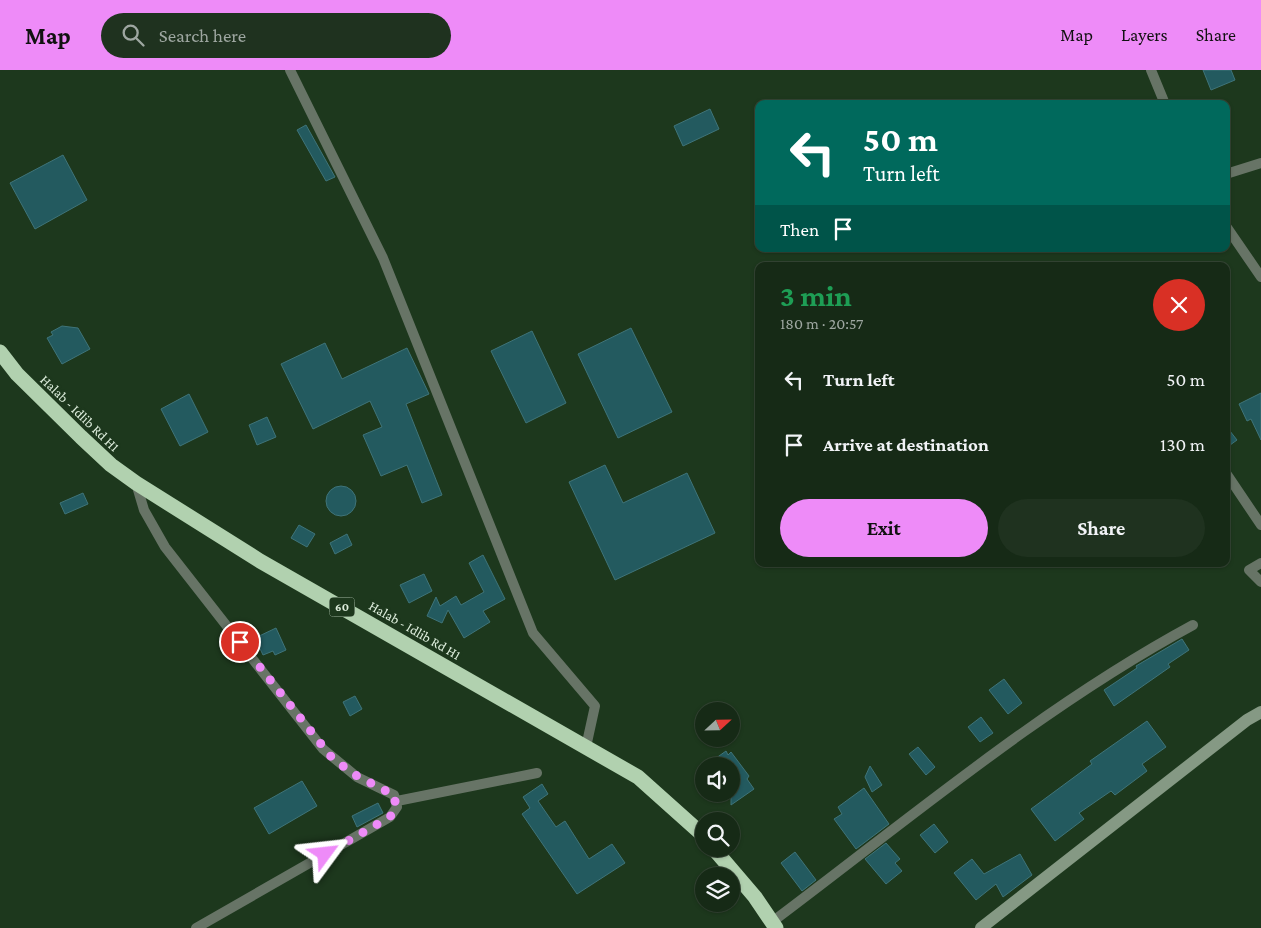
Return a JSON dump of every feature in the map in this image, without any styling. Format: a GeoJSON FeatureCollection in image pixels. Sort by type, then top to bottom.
{"type":"FeatureCollection","features":[{"type":"Feature","properties":{"kind":"highway","name":"Halab - Idlib Rd H1"},"geometry":{"type":"LineString","coordinates":[[0,352],[17,374],[81,437],[111,465],[136,483],[260,561],[638,777],[695,828]]}},
{"type":"Feature","properties":{"kind":"highway"},"geometry":{"type":"LineString","coordinates":[[721,857],[755,897],[774,925]]}},
{"type":"Feature","properties":{"kind":"street"},"geometry":{"type":"LineString","coordinates":[[290,70],[383,258],[533,633],[595,706],[586,748]]}},
{"type":"Feature","properties":{"kind":"street"},"geometry":{"type":"LineString","coordinates":[[1151,70],[1163,100]]}},
{"type":"Feature","properties":{"kind":"street"},"geometry":{"type":"LineString","coordinates":[[1230,173],[1261,164]]}},
{"type":"Feature","properties":{"kind":"street"},"geometry":{"type":"LineString","coordinates":[[1230,232],[1261,277]]}},
{"type":"Feature","properties":{"kind":"street"},"geometry":{"type":"LineString","coordinates":[[1230,480],[1261,525]]}},
{"type":"Feature","properties":{"kind":"street"},"geometry":{"type":"LineString","coordinates":[[136,483],[144,510],[161,542],[323,749],[357,776],[389,791],[396,801],[396,807],[390,817],[196,928]]}},
{"type":"Feature","properties":{"kind":"street"},"geometry":{"type":"LineString","coordinates":[[1261,563],[1249,570],[1261,582]]}},
{"type":"Feature","properties":{"kind":"street"},"geometry":{"type":"LineString","coordinates":[[774,925],[1019,737],[1160,643],[1193,625]]}},
{"type":"Feature","properties":{"kind":"street"},"geometry":{"type":"LineString","coordinates":[[981,928],[1147,796],[1247,720],[1261,712]]}},
{"type":"Feature","properties":{"kind":"street"},"geometry":{"type":"LineString","coordinates":[[396,801],[537,773]]}},
{"type":"Feature","properties":{"kind":"building"},"geometry":{"type":"Polygon","coordinates":[[[1203,70],[1231,70],[1235,80],[1211,90],[1203,70]]]}},
{"type":"Feature","properties":{"kind":"building"},"geometry":{"type":"Polygon","coordinates":[[[710,109],[719,129],[683,146],[674,126],[710,109]]]}},
{"type":"Feature","properties":{"kind":"building"},"geometry":{"type":"Polygon","coordinates":[[[306,125],[335,177],[326,181],[297,130],[306,125]]]}},
{"type":"Feature","properties":{"kind":"building"},"geometry":{"type":"Polygon","coordinates":[[[63,155],[87,200],[35,229],[10,183],[63,155]]]}},
{"type":"Feature","properties":{"kind":"building"},"geometry":{"type":"Polygon","coordinates":[[[62,326],[78,328],[90,349],[62,364],[47,338],[53,335],[51,332],[62,326]]]}},
{"type":"Feature","properties":{"kind":"building"},"geometry":{"type":"Polygon","coordinates":[[[631,328],[672,412],[618,438],[578,354],[631,328]]]}},
{"type":"Feature","properties":{"kind":"building"},"geometry":{"type":"Polygon","coordinates":[[[532,331],[566,403],[526,423],[491,351],[532,331]]]}},
{"type":"Feature","properties":{"kind":"building"},"geometry":{"type":"Polygon","coordinates":[[[325,343],[342,379],[407,348],[429,394],[406,404],[442,495],[422,503],[407,465],[381,476],[363,435],[382,427],[370,401],[313,429],[281,364],[325,343]]]}},
{"type":"Feature","properties":{"kind":"building"},"geometry":{"type":"Polygon","coordinates":[[[1261,393],[1261,440],[1251,419],[1247,421],[1239,404],[1261,393]]]}},
{"type":"Feature","properties":{"kind":"building"},"geometry":{"type":"Polygon","coordinates":[[[189,394],[208,432],[180,446],[161,409],[189,394]]]}},
{"type":"Feature","properties":{"kind":"building"},"geometry":{"type":"Polygon","coordinates":[[[267,417],[276,437],[257,445],[249,425],[267,417]]]}},
{"type":"Feature","properties":{"kind":"building"},"geometry":{"type":"Polygon","coordinates":[[[1230,431],[1237,440],[1230,445],[1230,431]]]}},
{"type":"Feature","properties":{"kind":"building"},"geometry":{"type":"Polygon","coordinates":[[[605,465],[623,503],[687,473],[715,533],[615,580],[569,482],[605,465]]]}},
{"type":"Feature","properties":{"kind":"building"},"geometry":{"type":"Polygon","coordinates":[[[341,486],[347,487],[355,495],[355,507],[347,515],[341,516],[335,515],[327,507],[326,501],[327,495],[335,487],[341,486]]]}},
{"type":"Feature","properties":{"kind":"building"},"geometry":{"type":"Polygon","coordinates":[[[83,493],[88,504],[65,514],[60,503],[83,493]]]}},
{"type":"Feature","properties":{"kind":"building"},"geometry":{"type":"Polygon","coordinates":[[[299,525],[315,534],[307,547],[291,538],[299,525]]]}},
{"type":"Feature","properties":{"kind":"building"},"geometry":{"type":"Polygon","coordinates":[[[347,534],[352,545],[335,554],[330,543],[347,534]]]}},
{"type":"Feature","properties":{"kind":"building"},"geometry":{"type":"Polygon","coordinates":[[[483,555],[505,599],[483,611],[490,622],[464,638],[448,610],[442,623],[427,616],[436,597],[440,606],[456,596],[461,605],[484,592],[469,563],[483,555]]]}},
{"type":"Feature","properties":{"kind":"building"},"geometry":{"type":"Polygon","coordinates":[[[424,574],[432,591],[409,603],[400,585],[424,574]]]}},
{"type":"Feature","properties":{"kind":"building"},"geometry":{"type":"Polygon","coordinates":[[[276,628],[286,650],[275,655],[273,651],[263,655],[255,638],[276,628]]]}},
{"type":"Feature","properties":{"kind":"building"},"geometry":{"type":"Polygon","coordinates":[[[1182,639],[1189,650],[1168,664],[1170,667],[1114,706],[1104,690],[1137,668],[1136,666],[1182,639]]]}},
{"type":"Feature","properties":{"kind":"building"},"geometry":{"type":"Polygon","coordinates":[[[1004,679],[1022,703],[1008,714],[989,690],[1004,679]]]}},
{"type":"Feature","properties":{"kind":"building"},"geometry":{"type":"Polygon","coordinates":[[[355,696],[362,709],[350,716],[343,702],[355,696]]]}},
{"type":"Feature","properties":{"kind":"building"},"geometry":{"type":"Polygon","coordinates":[[[981,717],[993,733],[980,742],[968,727],[981,717]]]}},
{"type":"Feature","properties":{"kind":"building"},"geometry":{"type":"Polygon","coordinates":[[[1147,721],[1166,747],[1142,764],[1147,771],[1115,795],[1111,791],[1079,813],[1084,819],[1055,841],[1031,809],[1092,764],[1090,761],[1147,721]]]}},
{"type":"Feature","properties":{"kind":"building"},"geometry":{"type":"Polygon","coordinates":[[[918,747],[935,767],[926,775],[909,754],[918,747]]]}},
{"type":"Feature","properties":{"kind":"building"},"geometry":{"type":"Polygon","coordinates":[[[726,751],[728,755],[731,752],[735,757],[718,757],[726,751]]]}},
{"type":"Feature","properties":{"kind":"building"},"geometry":{"type":"Polygon","coordinates":[[[740,764],[749,776],[747,779],[754,789],[740,799],[740,764]]]}},
{"type":"Feature","properties":{"kind":"building"},"geometry":{"type":"Polygon","coordinates":[[[870,766],[882,785],[872,792],[865,777],[870,766]]]}},
{"type":"Feature","properties":{"kind":"building"},"geometry":{"type":"Polygon","coordinates":[[[302,781],[317,806],[269,834],[254,808],[302,781]]]}},
{"type":"Feature","properties":{"kind":"building"},"geometry":{"type":"Polygon","coordinates":[[[542,784],[548,794],[538,801],[556,827],[565,821],[589,859],[612,844],[625,863],[577,894],[522,814],[530,808],[523,797],[542,784]]]}},
{"type":"Feature","properties":{"kind":"building"},"geometry":{"type":"Polygon","coordinates":[[[864,788],[889,824],[856,849],[834,819],[842,814],[838,807],[864,788]]]}},
{"type":"Feature","properties":{"kind":"building"},"geometry":{"type":"Polygon","coordinates":[[[378,803],[383,813],[357,827],[352,816],[378,803]]]}},
{"type":"Feature","properties":{"kind":"building"},"geometry":{"type":"Polygon","coordinates":[[[934,824],[948,842],[935,853],[920,835],[934,824]]]}},
{"type":"Feature","properties":{"kind":"building"},"geometry":{"type":"Polygon","coordinates":[[[886,843],[900,859],[895,863],[902,871],[886,884],[865,859],[886,843]]]}},
{"type":"Feature","properties":{"kind":"building"},"geometry":{"type":"Polygon","coordinates":[[[795,852],[816,880],[802,891],[781,863],[795,852]]]}},
{"type":"Feature","properties":{"kind":"building"},"geometry":{"type":"Polygon","coordinates":[[[1020,854],[1032,875],[1003,897],[996,884],[976,900],[954,873],[972,859],[984,874],[1020,854]]]}},
{"type":"Feature","properties":{"kind":"route"},"geometry":{"type":"LineString","coordinates":[[240,642],[323,749],[333,759],[357,776],[394,795],[396,807],[390,817],[325,854]]}}]}
